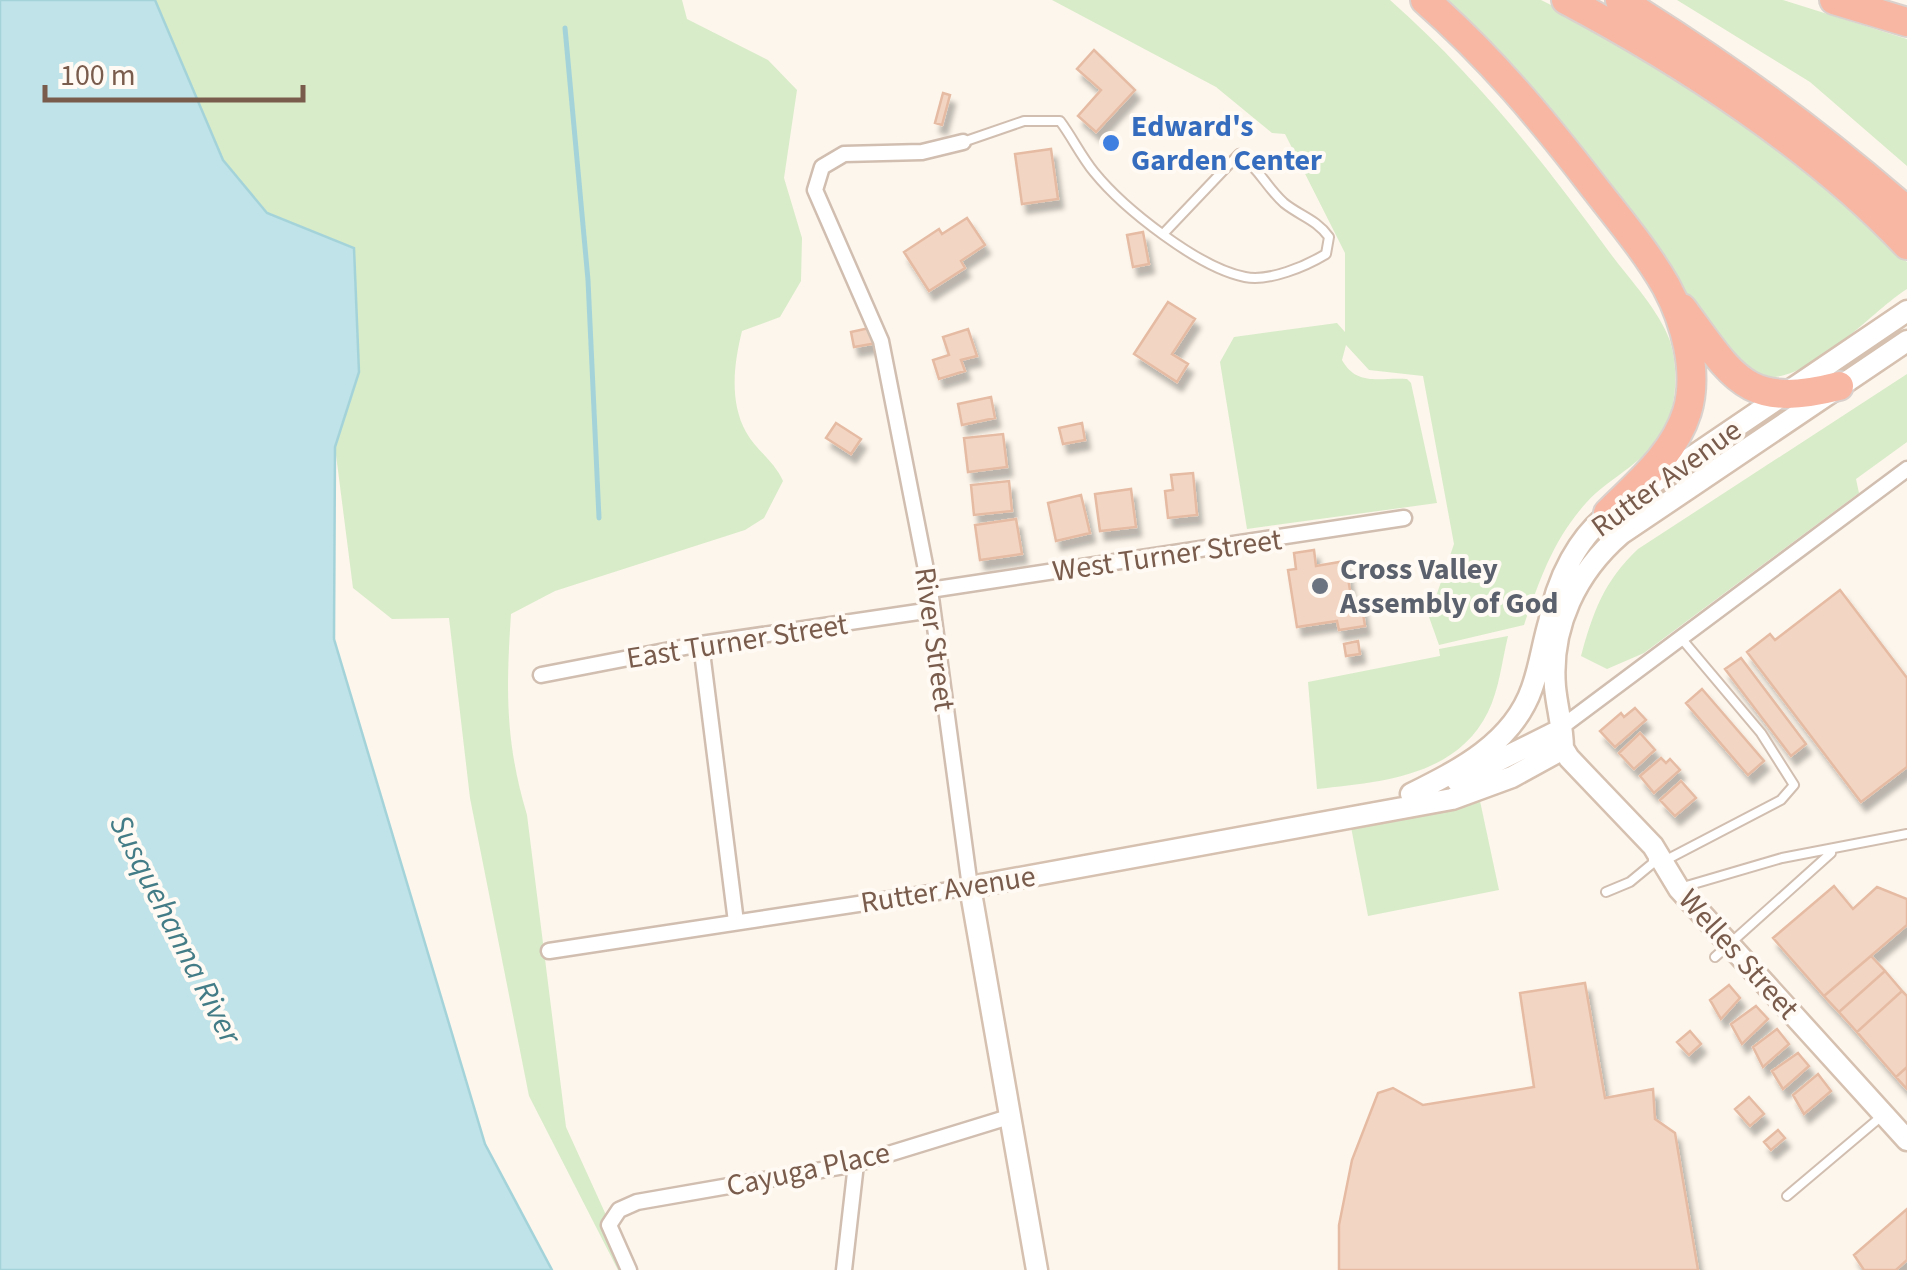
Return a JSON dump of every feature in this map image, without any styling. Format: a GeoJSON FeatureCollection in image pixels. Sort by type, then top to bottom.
{"type":"FeatureCollection","features":[{"type":"Feature","properties":{"kind":"highway"},"geometry":{"type":"LineString","coordinates":[[1425,0],[1517,89],[1729,369],[1753,390],[1784,395],[1838,386]]}},
{"type":"Feature","properties":{"kind":"highway"},"geometry":{"type":"LineString","coordinates":[[1566,0],[1666,57],[1787,141],[1907,245]]}},
{"type":"Feature","properties":{"kind":"highway"},"geometry":{"type":"LineString","coordinates":[[1620,0],[1739,74],[1821,136],[1907,211]]}},
{"type":"Feature","properties":{"kind":"highway"},"geometry":{"type":"LineString","coordinates":[[1834,0],[1907,22]]}},
{"type":"Feature","properties":{"kind":"highway"},"geometry":{"type":"LineString","coordinates":[[1608,513],[1668,450],[1687,412],[1690,358],[1666,287]]}},
{"type":"Feature","properties":{"kind":"main road","name":"Rutter Avenue"},"geometry":{"type":"LineString","coordinates":[[1564,743],[1544,686],[1550,617],[1576,548],[1608,513],[1907,312]]}},
{"type":"Feature","properties":{"kind":"main road","name":"Rutter Avenue"},"geometry":{"type":"LineString","coordinates":[[1564,743],[1555,685],[1558,642],[1571,597],[1590,564],[1621,534],[1900,345]]}},
{"type":"Feature","properties":{"kind":"main road"},"geometry":{"type":"LineString","coordinates":[[1410,794],[1466,766],[1507,729],[1532,688],[1550,617]]}},
{"type":"Feature","properties":{"kind":"main road","name":"Rutter Avenue"},"geometry":{"type":"LineString","coordinates":[[1344,816],[1564,743]]}},
{"type":"Feature","properties":{"kind":"main road","name":"Rutter Avenue"},"geometry":{"type":"LineString","coordinates":[[970,887],[1452,799],[1512,777],[1564,743]]}},
{"type":"Feature","properties":{"kind":"main road","name":"Welles Street"},"geometry":{"type":"LineString","coordinates":[[1564,743],[1658,854],[1722,950],[1907,1140]]}},
{"type":"Feature","properties":{"kind":"main road","name":"River Street"},"geometry":{"type":"LineString","coordinates":[[970,887],[1037,1270]]}},
{"type":"Feature","properties":{"kind":"street","name":"River Street"},"geometry":{"type":"LineString","coordinates":[[963,142],[922,152],[844,154],[822,166],[816,177],[819,204],[881,341],[930,590],[970,887]]}},
{"type":"Feature","properties":{"kind":"street","name":"Rutter Avenue"},"geometry":{"type":"LineString","coordinates":[[1564,743],[1681,638],[1907,469]]}},
{"type":"Feature","properties":{"kind":"street","name":"West Turner Street"},"geometry":{"type":"LineString","coordinates":[[930,590],[1404,518]]}},
{"type":"Feature","properties":{"kind":"street","name":"East Turner Street"},"geometry":{"type":"LineString","coordinates":[[541,675],[701,644],[932,610]]}},
{"type":"Feature","properties":{"kind":"street"},"geometry":{"type":"LineString","coordinates":[[701,644],[736,922]]}},
{"type":"Feature","properties":{"kind":"street","name":"Rutter Avenue"},"geometry":{"type":"LineString","coordinates":[[549,951],[970,887]]}},
{"type":"Feature","properties":{"kind":"street","name":"Cayuga Place"},"geometry":{"type":"LineString","coordinates":[[629,1270],[609,1225],[619,1210],[637,1202],[856,1164],[1012,1116]]}},
{"type":"Feature","properties":{"kind":"street"},"geometry":{"type":"LineString","coordinates":[[844,1270],[856,1164]]}},
{"type":"Feature","properties":{"kind":"lane"},"geometry":{"type":"LineString","coordinates":[[963,142],[1024,121],[1060,120],[1095,174],[1164,232],[1194,256],[1247,278],[1310,264],[1326,254],[1330,237],[1318,222],[1284,204],[1258,168],[1239,154],[1164,232]]}},
{"type":"Feature","properties":{"kind":"lane"},"geometry":{"type":"LineString","coordinates":[[1606,892],[1630,882],[1658,854],[1781,800],[1794,785],[1761,733],[1681,638]]}},
{"type":"Feature","properties":{"kind":"lane"},"geometry":{"type":"LineString","coordinates":[[1679,889],[1782,858],[1832,852],[1907,834]]}},
{"type":"Feature","properties":{"kind":"lane"},"geometry":{"type":"LineString","coordinates":[[1722,950],[1832,852]]}},
{"type":"Feature","properties":{"kind":"lane"},"geometry":{"type":"LineString","coordinates":[[1787,1196],[1884,1114]]}},
{"type":"Feature","properties":{"kind":"green space"},"geometry":{"type":"Polygon","coordinates":[[[155,0],[682,0],[687,19],[768,60],[797,90],[784,178],[802,238],[801,281],[780,317],[742,331],[735,369],[735,395],[741,420],[783,481],[764,518],[745,530],[555,591],[511,614],[511,739],[527,815],[566,1127],[631,1270],[618,1270],[529,1096],[470,798],[449,618],[392,619],[353,588],[335,447],[359,372],[354,248],[267,213],[223,160],[155,0]]]}},
{"type":"Feature","properties":{"kind":"green space"},"geometry":{"type":"Polygon","coordinates":[[[1052,0],[1390,0],[1507,120],[1643,296],[1665,329],[1673,351],[1674,394],[1667,424],[1651,448],[1596,493],[1565,531],[1524,625],[1439,645],[1429,617],[1454,544],[1423,376],[1369,370],[1346,345],[1342,360],[1355,374],[1370,379],[1407,379],[1411,383],[1437,503],[1247,529],[1220,362],[1234,337],[1337,323],[1345,332],[1345,253],[1285,134],[1272,133],[1216,87],[1052,0]]]}},
{"type":"Feature","properties":{"kind":"green space"},"geometry":{"type":"Polygon","coordinates":[[[1441,0],[1541,0],[1681,79],[1790,153],[1907,262],[1907,289],[1815,361],[1775,377],[1757,375],[1686,303],[1659,251],[1536,93],[1441,0]]]}},
{"type":"Feature","properties":{"kind":"green space"},"geometry":{"type":"Polygon","coordinates":[[[1677,0],[1783,0],[1907,39],[1907,166],[1810,82],[1677,0]]]}},
{"type":"Feature","properties":{"kind":"green space"},"geometry":{"type":"Polygon","coordinates":[[[1907,374],[1907,442],[1856,479],[1859,493],[1644,653],[1607,669],[1581,656],[1601,598],[1616,573],[1638,549],[1907,374]]]}},
{"type":"Feature","properties":{"kind":"green space"},"geometry":{"type":"Polygon","coordinates":[[[1508,636],[1488,712],[1474,734],[1457,750],[1436,763],[1390,779],[1317,789],[1308,682],[1440,656],[1439,649],[1508,636]]]}},
{"type":"Feature","properties":{"kind":"green space"},"geometry":{"type":"Polygon","coordinates":[[[1480,801],[1499,890],[1368,916],[1351,827],[1480,801]]]}},
{"type":"Feature","properties":{"kind":"water","name":"Susquehanna River"},"geometry":{"type":"Polygon","coordinates":[[[0,0],[155,0],[223,160],[267,213],[354,248],[359,372],[335,447],[334,639],[485,1144],[552,1270],[0,1270],[0,0]]]}},
{"type":"Feature","properties":{"kind":"building"},"geometry":{"type":"Polygon","coordinates":[[[1094,50],[1135,90],[1096,132],[1078,116],[1101,90],[1077,69],[1094,50]]]}},
{"type":"Feature","properties":{"kind":"building"},"geometry":{"type":"Polygon","coordinates":[[[943,93],[950,95],[942,125],[935,123],[943,93]]]}},
{"type":"Feature","properties":{"kind":"building"},"geometry":{"type":"Polygon","coordinates":[[[1051,149],[1058,199],[1022,204],[1015,154],[1051,149]]]}},
{"type":"Feature","properties":{"kind":"building"},"geometry":{"type":"Polygon","coordinates":[[[967,218],[985,245],[961,261],[965,268],[929,291],[904,252],[939,229],[942,234],[967,218]]]}},
{"type":"Feature","properties":{"kind":"building"},"geometry":{"type":"Polygon","coordinates":[[[1143,232],[1149,264],[1133,267],[1127,235],[1143,232]]]}},
{"type":"Feature","properties":{"kind":"building"},"geometry":{"type":"Polygon","coordinates":[[[1168,302],[1195,319],[1172,354],[1188,364],[1177,382],[1134,354],[1168,302]]]}},
{"type":"Feature","properties":{"kind":"building"},"geometry":{"type":"Polygon","coordinates":[[[874,327],[877,343],[854,347],[851,332],[874,327]]]}},
{"type":"Feature","properties":{"kind":"building"},"geometry":{"type":"Polygon","coordinates":[[[968,329],[977,356],[961,360],[965,371],[939,379],[933,360],[949,355],[943,337],[968,329]]]}},
{"type":"Feature","properties":{"kind":"building"},"geometry":{"type":"Polygon","coordinates":[[[991,397],[995,418],[962,425],[958,404],[991,397]]]}},
{"type":"Feature","properties":{"kind":"building"},"geometry":{"type":"Polygon","coordinates":[[[836,423],[861,439],[851,454],[826,438],[836,423]]]}},
{"type":"Feature","properties":{"kind":"building"},"geometry":{"type":"Polygon","coordinates":[[[1082,423],[1085,440],[1063,444],[1059,428],[1082,423]]]}},
{"type":"Feature","properties":{"kind":"building"},"geometry":{"type":"Polygon","coordinates":[[[1003,434],[1007,467],[968,472],[964,438],[1003,434]]]}},
{"type":"Feature","properties":{"kind":"building"},"geometry":{"type":"Polygon","coordinates":[[[1193,473],[1197,515],[1168,518],[1165,491],[1173,490],[1171,475],[1193,473]]]}},
{"type":"Feature","properties":{"kind":"building"},"geometry":{"type":"Polygon","coordinates":[[[1009,481],[1012,511],[974,515],[971,485],[1009,481]]]}},
{"type":"Feature","properties":{"kind":"building"},"geometry":{"type":"Polygon","coordinates":[[[1131,489],[1136,527],[1100,531],[1095,494],[1131,489]]]}},
{"type":"Feature","properties":{"kind":"building"},"geometry":{"type":"Polygon","coordinates":[[[1081,495],[1090,533],[1056,541],[1048,503],[1081,495]]]}},
{"type":"Feature","properties":{"kind":"building"},"geometry":{"type":"Polygon","coordinates":[[[1016,519],[1022,554],[980,560],[975,525],[1016,519]]]}},
{"type":"Feature","properties":{"kind":"building","name":"Cross Valley Assembly of God"},"geometry":{"type":"Polygon","coordinates":[[[1314,550],[1316,566],[1345,561],[1352,602],[1361,601],[1365,626],[1339,630],[1337,621],[1297,627],[1288,570],[1296,569],[1294,553],[1314,550]]]}},
{"type":"Feature","properties":{"kind":"building"},"geometry":{"type":"Polygon","coordinates":[[[1840,590],[1907,678],[1907,767],[1861,802],[1747,652],[1770,634],[1775,640],[1840,590]]]}},
{"type":"Feature","properties":{"kind":"building"},"geometry":{"type":"Polygon","coordinates":[[[1358,641],[1360,654],[1346,656],[1344,644],[1358,641]]]}},
{"type":"Feature","properties":{"kind":"building"},"geometry":{"type":"Polygon","coordinates":[[[1741,658],[1806,744],[1791,756],[1725,669],[1741,658]]]}},
{"type":"Feature","properties":{"kind":"building"},"geometry":{"type":"Polygon","coordinates":[[[1702,689],[1764,761],[1748,775],[1686,703],[1702,689]]]}},
{"type":"Feature","properties":{"kind":"building"},"geometry":{"type":"Polygon","coordinates":[[[1635,708],[1646,720],[1615,747],[1600,731],[1621,713],[1624,717],[1635,708]]]}},
{"type":"Feature","properties":{"kind":"building"},"geometry":{"type":"Polygon","coordinates":[[[1640,733],[1655,750],[1634,769],[1619,753],[1640,733]]]}},
{"type":"Feature","properties":{"kind":"building"},"geometry":{"type":"Polygon","coordinates":[[[1661,758],[1666,763],[1670,759],[1680,770],[1654,793],[1640,776],[1661,758]]]}},
{"type":"Feature","properties":{"kind":"building"},"geometry":{"type":"Polygon","coordinates":[[[1681,781],[1696,798],[1675,816],[1660,800],[1681,781]]]}},
{"type":"Feature","properties":{"kind":"building"},"geometry":{"type":"Polygon","coordinates":[[[1834,886],[1853,909],[1877,887],[1907,899],[1907,925],[1824,996],[1773,938],[1834,886]]]}},
{"type":"Feature","properties":{"kind":"building"},"geometry":{"type":"Polygon","coordinates":[[[1871,956],[1885,971],[1839,1012],[1824,996],[1871,956]]]}},
{"type":"Feature","properties":{"kind":"building"},"geometry":{"type":"Polygon","coordinates":[[[1885,971],[1902,991],[1857,1032],[1839,1012],[1885,971]]]}},
{"type":"Feature","properties":{"kind":"building"},"geometry":{"type":"Polygon","coordinates":[[[1585,983],[1605,1098],[1653,1089],[1655,1119],[1675,1133],[1698,1270],[1339,1270],[1339,1225],[1352,1160],[1378,1093],[1393,1088],[1423,1105],[1534,1087],[1520,993],[1585,983]]]}},
{"type":"Feature","properties":{"kind":"building"},"geometry":{"type":"Polygon","coordinates":[[[1729,985],[1740,998],[1721,1019],[1710,1000],[1729,985]]]}},
{"type":"Feature","properties":{"kind":"building"},"geometry":{"type":"Polygon","coordinates":[[[1902,991],[1907,996],[1907,1067],[1896,1077],[1857,1032],[1902,991]]]}},
{"type":"Feature","properties":{"kind":"building"},"geometry":{"type":"Polygon","coordinates":[[[1756,1006],[1768,1019],[1742,1044],[1731,1024],[1756,1006]]]}},
{"type":"Feature","properties":{"kind":"building"},"geometry":{"type":"Polygon","coordinates":[[[1777,1029],[1789,1044],[1763,1067],[1753,1047],[1777,1029]]]}},
{"type":"Feature","properties":{"kind":"building"},"geometry":{"type":"Polygon","coordinates":[[[1690,1031],[1701,1044],[1689,1055],[1677,1042],[1690,1031]]]}},
{"type":"Feature","properties":{"kind":"building"},"geometry":{"type":"Polygon","coordinates":[[[1798,1053],[1809,1066],[1783,1089],[1772,1071],[1798,1053]]]}},
{"type":"Feature","properties":{"kind":"building"},"geometry":{"type":"Polygon","coordinates":[[[1907,1067],[1907,1089],[1896,1077],[1907,1067]]]}},
{"type":"Feature","properties":{"kind":"building"},"geometry":{"type":"Polygon","coordinates":[[[1818,1074],[1831,1091],[1804,1114],[1793,1095],[1818,1074]]]}},
{"type":"Feature","properties":{"kind":"building"},"geometry":{"type":"Polygon","coordinates":[[[1749,1097],[1764,1114],[1750,1126],[1735,1109],[1749,1097]]]}},
{"type":"Feature","properties":{"kind":"building"},"geometry":{"type":"Polygon","coordinates":[[[1778,1130],[1785,1138],[1771,1150],[1764,1142],[1778,1130]]]}},
{"type":"Feature","properties":{"kind":"building"},"geometry":{"type":"Polygon","coordinates":[[[1907,1209],[1907,1260],[1896,1270],[1864,1270],[1854,1255],[1907,1209]]]}},
{"type":"Feature","properties":{"kind":"waterway"},"geometry":{"type":"LineString","coordinates":[[565,28],[588,280],[599,518]]}},
{"type":"Feature","properties":{"kind":"place","name":"Edward's Garden Center"},"geometry":{"type":"Point","coordinates":[1111,143]}},
{"type":"Feature","properties":{"kind":"place","name":"Cross Valley Assembly of God"},"geometry":{"type":"Point","coordinates":[1320,586]}}]}
